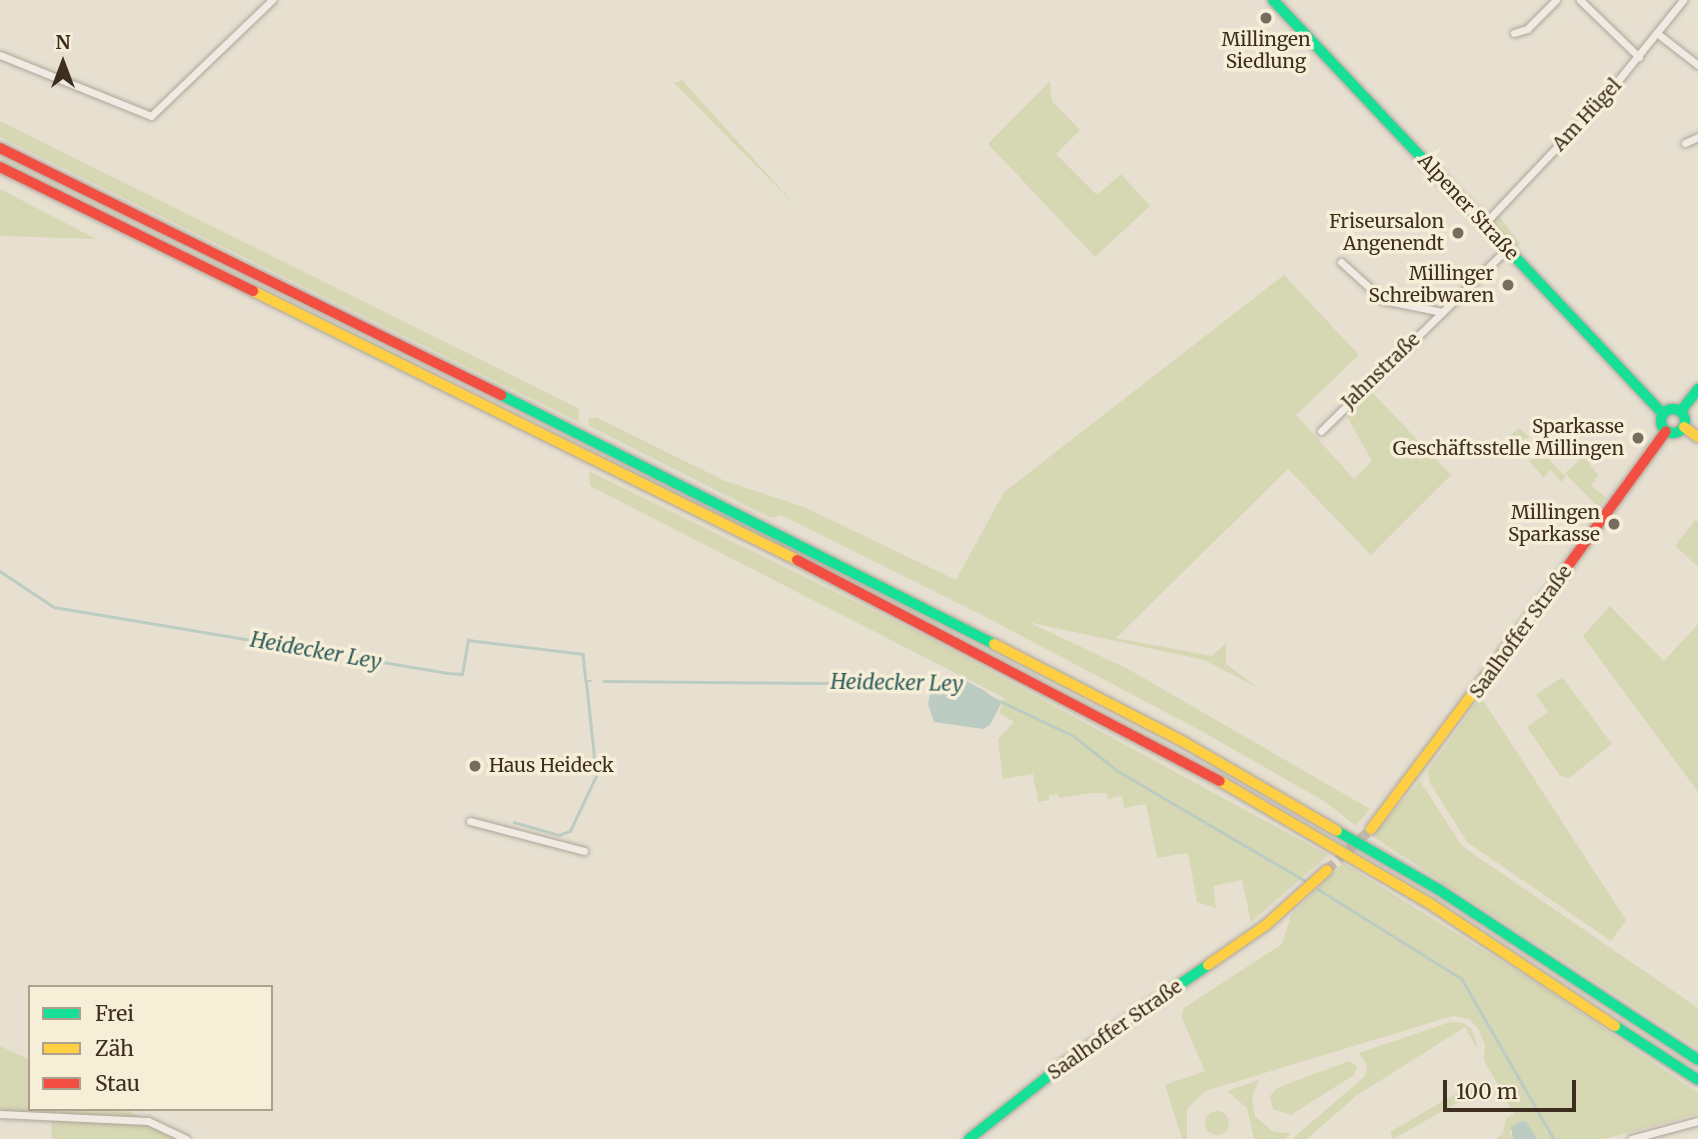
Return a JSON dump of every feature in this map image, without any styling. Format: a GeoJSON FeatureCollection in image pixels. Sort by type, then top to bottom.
{"type":"FeatureCollection","features":[{"type":"Feature","properties":{"kind":"main road","name":"Alpener Straße"},"geometry":{"type":"LineString","coordinates":[[1273,0],[1663,414]]}},
{"type":"Feature","properties":{"kind":"main road"},"geometry":{"type":"LineString","coordinates":[[0,148],[710,498],[1182,741],[1438,889],[1698,1060]]}},
{"type":"Feature","properties":{"kind":"main road"},"geometry":{"type":"LineString","coordinates":[[0,167],[700,510],[1169,751],[1429,903],[1698,1080]]}},
{"type":"Feature","properties":{"kind":"main road"},"geometry":{"type":"LineString","coordinates":[[1698,389],[1681,411],[1684,427],[1698,437]]}},
{"type":"Feature","properties":{"kind":"main road"},"geometry":{"type":"LineString","coordinates":[[1681,411],[1669,409],[1663,414],[1666,431],[1678,432],[1684,427]]}},
{"type":"Feature","properties":{"kind":"main road","name":"Saalhoffer Straße"},"geometry":{"type":"LineString","coordinates":[[1371,829],[1444,737],[1666,431]]}},
{"type":"Feature","properties":{"kind":"main road","name":"Saalhoffer Straße"},"geometry":{"type":"LineString","coordinates":[[969,1139],[1065,1063],[1266,925],[1327,870]]}},
{"type":"Feature","properties":{"kind":"street"},"geometry":{"type":"LineString","coordinates":[[0,55],[151,116],[272,0]]}},
{"type":"Feature","properties":{"kind":"street"},"geometry":{"type":"LineString","coordinates":[[1514,33],[1527,29],[1556,0]]}},
{"type":"Feature","properties":{"kind":"street"},"geometry":{"type":"LineString","coordinates":[[1580,0],[1639,57]]}},
{"type":"Feature","properties":{"kind":"street","name":"Am Hügel"},"geometry":{"type":"LineString","coordinates":[[1484,224],[1639,57],[1683,0]]}},
{"type":"Feature","properties":{"kind":"street"},"geometry":{"type":"LineString","coordinates":[[1658,34],[1698,65]]}},
{"type":"Feature","properties":{"kind":"street"},"geometry":{"type":"LineString","coordinates":[[1685,143],[1698,137]]}},
{"type":"Feature","properties":{"kind":"street","name":"Jahnstraße"},"geometry":{"type":"LineString","coordinates":[[1321,430],[1507,249]]}},
{"type":"Feature","properties":{"kind":"street","name":"Jahnstraße"},"geometry":{"type":"LineString","coordinates":[[1341,262],[1383,300],[1441,312]]}},
{"type":"Feature","properties":{"kind":"street"},"geometry":{"type":"LineString","coordinates":[[470,821],[584,851]]}},
{"type":"Feature","properties":{"kind":"street"},"geometry":{"type":"LineString","coordinates":[[0,1114],[148,1121],[186,1139]]}},
{"type":"Feature","properties":{"kind":"street"},"geometry":{"type":"LineString","coordinates":[[1631,1139],[1698,1121]]}},
{"type":"Feature","properties":{"kind":"green space"},"geometry":{"type":"Polygon","coordinates":[[[682,80],[798,208],[674,83],[682,80]]]}},
{"type":"Feature","properties":{"kind":"green space"},"geometry":{"type":"Polygon","coordinates":[[[1050,81],[1052,101],[1080,130],[1056,154],[1097,195],[1121,174],[1150,206],[1095,257],[988,144],[1050,81]]]}},
{"type":"Feature","properties":{"kind":"green space"},"geometry":{"type":"Polygon","coordinates":[[[0,121],[578,408],[579,422],[0,137],[0,121]]]}},
{"type":"Feature","properties":{"kind":"green space"},"geometry":{"type":"Polygon","coordinates":[[[0,189],[96,239],[0,236],[0,189]]]}},
{"type":"Feature","properties":{"kind":"green space"},"geometry":{"type":"Polygon","coordinates":[[[1497,213],[1520,244],[1516,248],[1491,222],[1497,213]]]}},
{"type":"Feature","properties":{"kind":"green space"},"geometry":{"type":"Polygon","coordinates":[[[1284,275],[1359,355],[1296,415],[1354,479],[1372,461],[1344,411],[1368,388],[1451,475],[1371,555],[1288,469],[1116,638],[1212,656],[1226,643],[1226,664],[1260,689],[1204,660],[1028,622],[1128,669],[1370,809],[1356,826],[1324,801],[1205,733],[982,615],[781,515],[771,518],[589,426],[588,419],[596,417],[725,481],[804,507],[956,580],[1004,492],[1284,275]]]}},
{"type":"Feature","properties":{"kind":"green space"},"geometry":{"type":"Polygon","coordinates":[[[1520,428],[1529,437],[1521,441],[1524,447],[1520,449],[1510,435],[1520,428]]]}},
{"type":"Feature","properties":{"kind":"green space"},"geometry":{"type":"Polygon","coordinates":[[[1544,454],[1566,477],[1561,482],[1550,469],[1544,478],[1529,461],[1544,454]]]}},
{"type":"Feature","properties":{"kind":"green space"},"geometry":{"type":"Polygon","coordinates":[[[1584,456],[1598,475],[1591,486],[1606,497],[1599,508],[1565,473],[1584,456]]]}},
{"type":"Feature","properties":{"kind":"green space"},"geometry":{"type":"Polygon","coordinates":[[[589,471],[929,638],[1328,855],[1251,922],[1242,880],[1213,886],[1216,908],[1197,902],[1188,853],[1157,858],[1146,804],[1124,808],[1122,796],[1108,799],[1106,793],[1059,798],[1058,794],[1049,795],[1049,800],[1038,802],[1033,774],[1003,779],[998,739],[1014,722],[999,713],[1004,698],[590,486],[589,471]]]}},
{"type":"Feature","properties":{"kind":"green space"},"geometry":{"type":"Polygon","coordinates":[[[1695,520],[1698,522],[1698,567],[1675,546],[1695,520]]]}},
{"type":"Feature","properties":{"kind":"green space"},"geometry":{"type":"Polygon","coordinates":[[[1610,606],[1664,661],[1698,624],[1698,792],[1583,636],[1610,606]]]}},
{"type":"Feature","properties":{"kind":"green space"},"geometry":{"type":"Polygon","coordinates":[[[1562,677],[1612,744],[1569,778],[1560,776],[1527,727],[1548,712],[1536,695],[1562,677]]]}},
{"type":"Feature","properties":{"kind":"green space"},"geometry":{"type":"Polygon","coordinates":[[[1481,697],[1626,920],[1611,941],[1467,842],[1429,781],[1428,770],[1481,697]]]}},
{"type":"Feature","properties":{"kind":"green space"},"geometry":{"type":"Polygon","coordinates":[[[1420,781],[1462,846],[1698,1008],[1698,1048],[1372,836],[1420,781]]]}},
{"type":"Feature","properties":{"kind":"green space"},"geometry":{"type":"Polygon","coordinates":[[[1343,863],[1541,986],[1698,1093],[1698,1114],[1604,1139],[1537,1139],[1527,1122],[1510,1131],[1513,1139],[1496,1139],[1503,1133],[1506,1118],[1514,1114],[1484,1060],[1485,1045],[1478,1028],[1469,1019],[1453,1016],[1205,1091],[1187,1109],[1187,1139],[1182,1139],[1165,1085],[1205,1071],[1181,1016],[1184,1008],[1282,944],[1291,915],[1343,863]]]}},
{"type":"Feature","properties":{"kind":"green space"},"geometry":{"type":"Polygon","coordinates":[[[1450,1022],[1463,1023],[1472,1029],[1479,1052],[1465,1027],[1356,1096],[1307,1139],[1292,1139],[1365,1076],[1367,1065],[1359,1053],[1450,1022]]]}},
{"type":"Feature","properties":{"kind":"green space"},"geometry":{"type":"Polygon","coordinates":[[[0,1046],[28,1059],[28,1111],[129,1111],[186,1139],[52,1139],[51,1116],[0,1114],[0,1046]]]}},
{"type":"Feature","properties":{"kind":"green space"},"geometry":{"type":"Polygon","coordinates":[[[1349,1061],[1357,1066],[1354,1075],[1291,1115],[1273,1109],[1270,1096],[1277,1088],[1349,1061]]]}},
{"type":"Feature","properties":{"kind":"green space"},"geometry":{"type":"Polygon","coordinates":[[[1259,1080],[1252,1098],[1255,1116],[1272,1131],[1291,1134],[1285,1139],[1254,1139],[1247,1108],[1227,1091],[1259,1080]]]}},
{"type":"Feature","properties":{"kind":"green space"},"geometry":{"type":"Polygon","coordinates":[[[1469,1086],[1473,1094],[1393,1139],[1390,1132],[1469,1086]]]}},
{"type":"Feature","properties":{"kind":"green space"},"geometry":{"type":"Polygon","coordinates":[[[1217,1111],[1225,1115],[1229,1123],[1225,1131],[1217,1135],[1209,1131],[1205,1123],[1209,1115],[1217,1111]]]}},
{"type":"Feature","properties":{"kind":"shaded area"},"geometry":{"type":"Polygon","coordinates":[[[948,680],[967,681],[1002,702],[990,725],[983,729],[934,722],[928,704],[931,688],[948,680]]]}},
{"type":"Feature","properties":{"kind":"shaded area"},"geometry":{"type":"Polygon","coordinates":[[[1522,1121],[1527,1122],[1537,1139],[1513,1139],[1511,1127],[1522,1121]]]}},
{"type":"Feature","properties":{"kind":"waterway","name":"Heidecker Ley"},"geometry":{"type":"LineString","coordinates":[[0,571],[54,607],[447,673],[462,674],[468,640],[583,654],[586,681],[591,681]]}},
{"type":"Feature","properties":{"kind":"waterway","name":"Heidecker Ley"},"geometry":{"type":"LineString","coordinates":[[604,681],[937,684]]}},
{"type":"Feature","properties":{"kind":"waterway","name":"Heidecker Ley"},"geometry":{"type":"LineString","coordinates":[[964,681],[985,692]]}},
{"type":"Feature","properties":{"kind":"waterway"},"geometry":{"type":"LineString","coordinates":[[514,822],[559,835],[570,831],[596,776],[586,682]]}},
{"type":"Feature","properties":{"kind":"waterway","name":"Heidecker Ley"},"geometry":{"type":"LineString","coordinates":[[1000,701],[1074,736],[1118,771],[1304,880]]}},
{"type":"Feature","properties":{"kind":"waterway"},"geometry":{"type":"LineString","coordinates":[[1318,889],[1462,979],[1554,1139]]}},
{"type":"Feature","properties":{"kind":"tunnel"},"geometry":{"type":"LineString","coordinates":[[1327,870],[1371,829]]}},
{"type":"Feature","properties":{"kind":"traffic: fast"},"geometry":{"type":"LineString","coordinates":[[1273,0],[1663,414]]}},
{"type":"Feature","properties":{"kind":"traffic: fast"},"geometry":{"type":"LineString","coordinates":[[1681,411],[1698,389]]}},
{"type":"Feature","properties":{"kind":"traffic: fast"},"geometry":{"type":"LineString","coordinates":[[501,395],[994,644]]}},
{"type":"Feature","properties":{"kind":"traffic: fast"},"geometry":{"type":"LineString","coordinates":[[1673,409],[1682,412],[1685,421],[1682,430],[1673,433],[1664,430],[1661,421],[1664,412],[1673,409]]}},
{"type":"Feature","properties":{"kind":"traffic: fast"},"geometry":{"type":"LineString","coordinates":[[1337,831],[1438,889],[1698,1060]]}},
{"type":"Feature","properties":{"kind":"traffic: fast"},"geometry":{"type":"LineString","coordinates":[[969,1139],[1065,1063],[1208,965]]}},
{"type":"Feature","properties":{"kind":"traffic: fast"},"geometry":{"type":"LineString","coordinates":[[1615,1026],[1698,1080]]}},
{"type":"Feature","properties":{"kind":"traffic: slow"},"geometry":{"type":"LineString","coordinates":[[253,291],[797,560]]}},
{"type":"Feature","properties":{"kind":"traffic: slow"},"geometry":{"type":"LineString","coordinates":[[1684,427],[1698,437]]}},
{"type":"Feature","properties":{"kind":"traffic: slow"},"geometry":{"type":"LineString","coordinates":[[1371,829],[1560,577]]}},
{"type":"Feature","properties":{"kind":"traffic: slow"},"geometry":{"type":"LineString","coordinates":[[994,644],[1182,741],[1337,831]]}},
{"type":"Feature","properties":{"kind":"traffic: slow"},"geometry":{"type":"LineString","coordinates":[[1220,781],[1429,903],[1615,1026]]}},
{"type":"Feature","properties":{"kind":"traffic: slow"},"geometry":{"type":"LineString","coordinates":[[1208,965],[1266,925],[1327,870]]}},
{"type":"Feature","properties":{"kind":"traffic: jam"},"geometry":{"type":"LineString","coordinates":[[0,148],[501,395]]}},
{"type":"Feature","properties":{"kind":"traffic: jam"},"geometry":{"type":"LineString","coordinates":[[0,167],[253,291]]}},
{"type":"Feature","properties":{"kind":"traffic: jam"},"geometry":{"type":"LineString","coordinates":[[1560,577],[1666,431]]}},
{"type":"Feature","properties":{"kind":"traffic: jam"},"geometry":{"type":"LineString","coordinates":[[797,560],[1220,781]]}},
{"type":"Feature","properties":{"kind":"place","name":"Millingen Siedlung"},"geometry":{"type":"Point","coordinates":[1266,18]}},
{"type":"Feature","properties":{"kind":"place","name":"Friseursalon Angenendt"},"geometry":{"type":"Point","coordinates":[1458,233]}},
{"type":"Feature","properties":{"kind":"place","name":"Millinger Schreibwaren"},"geometry":{"type":"Point","coordinates":[1508,285]}},
{"type":"Feature","properties":{"kind":"place","name":"Sparkasse Geschäftsstelle Millingen"},"geometry":{"type":"Point","coordinates":[1638,438]}},
{"type":"Feature","properties":{"kind":"place","name":"Millingen Sparkasse"},"geometry":{"type":"Point","coordinates":[1614,524]}},
{"type":"Feature","properties":{"kind":"place","name":"Haus Heideck"},"geometry":{"type":"Point","coordinates":[475,766]}}]}
